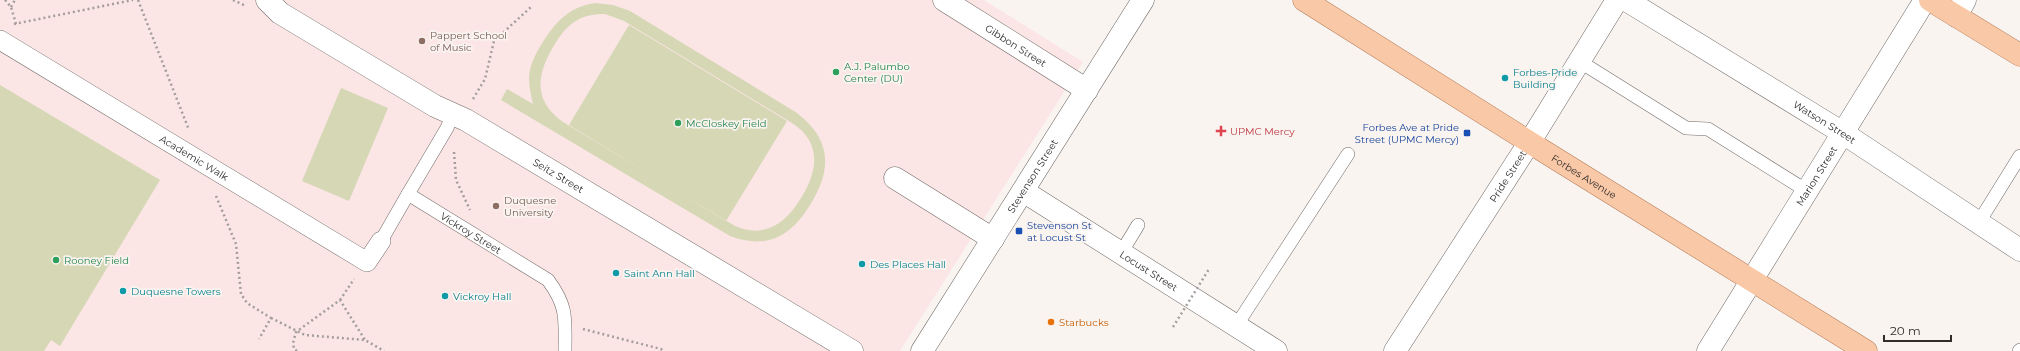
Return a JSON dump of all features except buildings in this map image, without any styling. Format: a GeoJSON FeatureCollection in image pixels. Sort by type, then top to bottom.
{"type":"FeatureCollection","features":[{"type":"Feature","properties":{"kind":"main road","name":"Forbes Avenue"},"geometry":{"type":"LineString","coordinates":[[1304,0],[1530,143],[1866,351]]}},
{"type":"Feature","properties":{"kind":"main road"},"geometry":{"type":"LineString","coordinates":[[1930,0],[1961,8],[2020,55]]}},
{"type":"Feature","properties":{"kind":"street","name":"Seitz Street"},"geometry":{"type":"LineString","coordinates":[[267,0],[280,13],[435,106],[466,120],[852,351]]}},
{"type":"Feature","properties":{"kind":"street","name":"Gibbon Street"},"geometry":{"type":"LineString","coordinates":[[944,0],[1087,90]]}},
{"type":"Feature","properties":{"kind":"street","name":"Stevenson Street"},"geometry":{"type":"LineString","coordinates":[[922,351],[1143,0]]}},
{"type":"Feature","properties":{"kind":"street","name":"Pride Street"},"geometry":{"type":"LineString","coordinates":[[1395,351],[1530,143],[1617,0]]}},
{"type":"Feature","properties":{"kind":"street","name":"Watson Street"},"geometry":{"type":"LineString","coordinates":[[1626,0],[1843,132],[2019,247]]}},
{"type":"Feature","properties":{"kind":"street","name":"Marion Street"},"geometry":{"type":"LineString","coordinates":[[1708,351],[1925,0]]}},
{"type":"Feature","properties":{"kind":"street","name":"Academic Walk"},"geometry":{"type":"LineString","coordinates":[[0,40],[367,262]]}},
{"type":"Feature","properties":{"kind":"street"},"geometry":{"type":"LineString","coordinates":[[895,178],[993,239]]}},
{"type":"Feature","properties":{"kind":"street","name":"Locust Street"},"geometry":{"type":"LineString","coordinates":[[1023,191],[1276,351]]}},
{"type":"Feature","properties":{"kind":"street"},"geometry":{"type":"LineString","coordinates":[[367,262],[381,240]]}},
{"type":"Feature","properties":{"kind":"lane"},"geometry":{"type":"LineString","coordinates":[[1579,61],[1686,128],[1708,129],[1807,191]]}},
{"type":"Feature","properties":{"kind":"lane"},"geometry":{"type":"LineString","coordinates":[[381,240],[447,128],[453,114]]}},
{"type":"Feature","properties":{"kind":"lane"},"geometry":{"type":"LineString","coordinates":[[1236,326],[1348,154]]}},
{"type":"Feature","properties":{"kind":"lane"},"geometry":{"type":"LineString","coordinates":[[1979,222],[2020,156]]}},
{"type":"Feature","properties":{"kind":"lane","name":"Vickroy Street"},"geometry":{"type":"LineString","coordinates":[[408,194],[548,280],[559,295],[565,311],[565,351]]}},
{"type":"Feature","properties":{"kind":"lane"},"geometry":{"type":"LineString","coordinates":[[1121,253],[1138,225]]}},
{"type":"Feature","properties":{"kind":"path"},"geometry":{"type":"LineString","coordinates":[[5,0],[11,6],[16,24]]}},
{"type":"Feature","properties":{"kind":"path"},"geometry":{"type":"LineString","coordinates":[[11,6],[15,0]]}},
{"type":"Feature","properties":{"kind":"path"},"geometry":{"type":"LineString","coordinates":[[11,25],[133,0]]}},
{"type":"Feature","properties":{"kind":"path"},"geometry":{"type":"LineString","coordinates":[[138,0],[236,244],[238,282],[241,294],[247,303],[305,336],[366,340]]}},
{"type":"Feature","properties":{"kind":"path"},"geometry":{"type":"LineString","coordinates":[[473,101],[485,79],[494,41],[531,7]]}},
{"type":"Feature","properties":{"kind":"path"},"geometry":{"type":"LineString","coordinates":[[454,151],[456,180],[474,216]]}},
{"type":"Feature","properties":{"kind":"path"},"geometry":{"type":"LineString","coordinates":[[297,351],[294,343],[296,332],[340,300],[367,262]]}},
{"type":"Feature","properties":{"kind":"path"},"geometry":{"type":"LineString","coordinates":[[1173,327],[1209,269]]}},
{"type":"Feature","properties":{"kind":"path"},"geometry":{"type":"LineString","coordinates":[[340,300],[366,340],[384,351]]}},
{"type":"Feature","properties":{"kind":"path"},"geometry":{"type":"LineString","coordinates":[[259,339],[271,318]]}},
{"type":"Feature","properties":{"kind":"path"},"geometry":{"type":"LineString","coordinates":[[581,328],[661,349],[663,351]]}},
{"type":"Feature","properties":{"kind":"shaded area","name":"Duquesne University"},"geometry":{"type":"Polygon","coordinates":[[[0,0],[984,0],[1083,62],[900,351],[0,351],[0,0]]]}},
{"type":"Feature","properties":{"kind":"green space"},"geometry":{"type":"Polygon","coordinates":[[[595,3],[613,5],[630,11],[797,113],[809,123],[817,134],[822,145],[825,156],[825,168],[817,192],[803,216],[795,225],[786,232],[767,241],[743,240],[730,236],[501,100],[507,89],[533,104],[529,77],[532,64],[541,45],[563,17],[577,8],[595,3]],[[595,14],[580,19],[567,28],[552,49],[543,69],[541,88],[547,106],[563,122],[735,226],[746,230],[756,231],[774,226],[789,215],[807,188],[814,168],[813,148],[802,131],[792,123],[624,21],[605,14],[595,14]]]}},
{"type":"Feature","properties":{"kind":"green space","name":"McCloskey Field"},"geometry":{"type":"Polygon","coordinates":[[[629,25],[787,121],[726,221],[569,125],[629,25]]]}},
{"type":"Feature","properties":{"kind":"green space","name":"Rooney Field"},"geometry":{"type":"Polygon","coordinates":[[[0,85],[160,180],[60,346],[51,340],[44,351],[0,351],[0,85]]]}},
{"type":"Feature","properties":{"kind":"green space"},"geometry":{"type":"Polygon","coordinates":[[[341,88],[388,108],[349,201],[302,181],[341,88]]]}},
{"type":"Feature","properties":{"kind":"place","name":"Pappert School of Music"},"geometry":{"type":"Point","coordinates":[422,41]}},
{"type":"Feature","properties":{"kind":"place","name":"A.J. Palumbo Center (DU)"},"geometry":{"type":"Point","coordinates":[836,72]}},
{"type":"Feature","properties":{"kind":"place","name":"Forbes-Pride Building"},"geometry":{"type":"Point","coordinates":[1505,78]}},
{"type":"Feature","properties":{"kind":"place","name":"McCloskey Field"},"geometry":{"type":"Point","coordinates":[678,123]}},
{"type":"Feature","properties":{"kind":"place","name":"UPMC Mercy"},"geometry":{"type":"Point","coordinates":[1221,131]}},
{"type":"Feature","properties":{"kind":"place","name":"Forbes Ave at Pride Street (UPMC Mercy)"},"geometry":{"type":"Point","coordinates":[1467,133]}},
{"type":"Feature","properties":{"kind":"place","name":"Duquesne University"},"geometry":{"type":"Point","coordinates":[496,206]}},
{"type":"Feature","properties":{"kind":"place","name":"Stevenson St at Locust St"},"geometry":{"type":"Point","coordinates":[1019,231]}},
{"type":"Feature","properties":{"kind":"place","name":"Rooney Field"},"geometry":{"type":"Point","coordinates":[56,260]}},
{"type":"Feature","properties":{"kind":"place","name":"Des Places Hall"},"geometry":{"type":"Point","coordinates":[862,264]}},
{"type":"Feature","properties":{"kind":"place","name":"Saint Ann Hall"},"geometry":{"type":"Point","coordinates":[616,273]}},
{"type":"Feature","properties":{"kind":"place","name":"Duquesne Towers"},"geometry":{"type":"Point","coordinates":[123,291]}},
{"type":"Feature","properties":{"kind":"place","name":"Vickroy Hall"},"geometry":{"type":"Point","coordinates":[445,296]}},
{"type":"Feature","properties":{"kind":"place","name":"Starbucks"},"geometry":{"type":"Point","coordinates":[1051,322]}}]}
